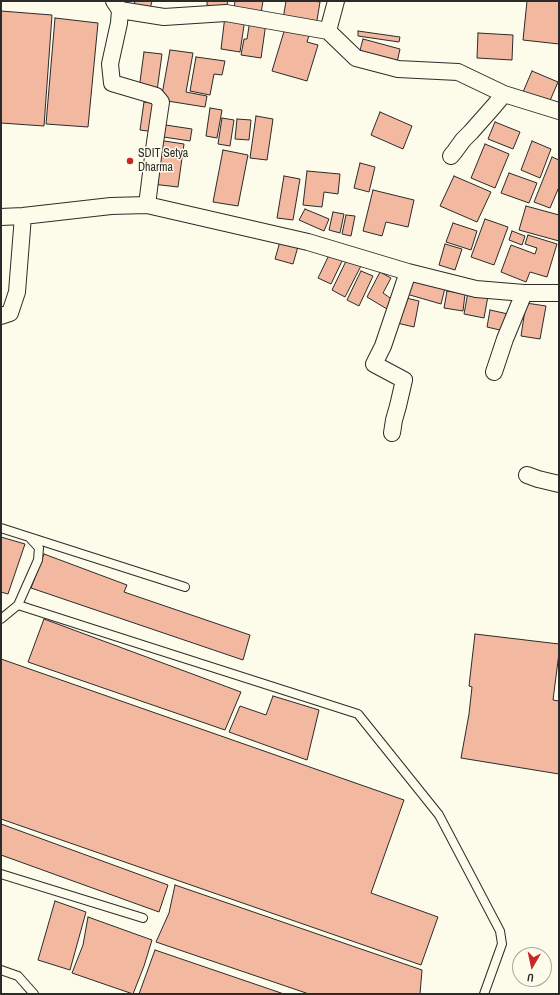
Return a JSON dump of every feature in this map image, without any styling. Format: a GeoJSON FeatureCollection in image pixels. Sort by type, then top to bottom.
{"type":"FeatureCollection","features":[{"type":"Feature","properties":{"kind":"street"},"geometry":{"type":"LineString","coordinates":[[328,31],[336,1]]}},
{"type":"Feature","properties":{"kind":"street"},"geometry":{"type":"LineString","coordinates":[[147,205],[161,102],[156,96],[112,83],[110,64],[119,23],[117,5],[164,17],[226,12],[328,31],[356,58],[398,69],[458,72],[504,94],[559,111]]}},
{"type":"Feature","properties":{"kind":"street"},"geometry":{"type":"LineString","coordinates":[[451,156],[463,140],[504,94]]}},
{"type":"Feature","properties":{"kind":"street"},"geometry":{"type":"LineString","coordinates":[[1,217],[111,206],[147,205],[308,242],[408,272],[476,289],[524,294],[559,293]]}},
{"type":"Feature","properties":{"kind":"street"},"geometry":{"type":"LineString","coordinates":[[1,316],[10,313],[17,292],[22,216]]}},
{"type":"Feature","properties":{"kind":"street"},"geometry":{"type":"LineString","coordinates":[[392,433],[404,380],[374,364],[383,346],[408,272]]}},
{"type":"Feature","properties":{"kind":"street"},"geometry":{"type":"LineString","coordinates":[[494,372],[505,339],[524,294]]}},
{"type":"Feature","properties":{"kind":"street"},"geometry":{"type":"LineString","coordinates":[[527,475],[559,484]]}},
{"type":"Feature","properties":{"kind":"lane"},"geometry":{"type":"LineString","coordinates":[[1,528],[185,587]]}},
{"type":"Feature","properties":{"kind":"lane"},"geometry":{"type":"LineString","coordinates":[[1,618],[18,605],[38,560],[39,548],[29,537]]}},
{"type":"Feature","properties":{"kind":"lane"},"geometry":{"type":"LineString","coordinates":[[18,605],[358,714],[439,814],[500,931],[502,944],[484,994]]}},
{"type":"Feature","properties":{"kind":"lane"},"geometry":{"type":"LineString","coordinates":[[1,874],[143,918]]}},
{"type":"Feature","properties":{"kind":"lane"},"geometry":{"type":"LineString","coordinates":[[1,970],[18,976],[34,994]]}},
{"type":"Feature","properties":{"kind":"building"},"geometry":{"type":"Polygon","coordinates":[[[135,1],[152,1],[149,13],[133,9],[135,1]]]}},
{"type":"Feature","properties":{"kind":"building"},"geometry":{"type":"Polygon","coordinates":[[[207,1],[228,1],[226,9],[207,5],[207,1]]]}},
{"type":"Feature","properties":{"kind":"building"},"geometry":{"type":"Polygon","coordinates":[[[235,1],[263,1],[261,13],[234,9],[235,1]]]}},
{"type":"Feature","properties":{"kind":"building"},"geometry":{"type":"Polygon","coordinates":[[[286,1],[320,2],[316,26],[283,19],[286,1]]]}},
{"type":"Feature","properties":{"kind":"building"},"geometry":{"type":"Polygon","coordinates":[[[527,1],[559,1],[559,44],[523,40],[527,1]]]}},
{"type":"Feature","properties":{"kind":"building"},"geometry":{"type":"Polygon","coordinates":[[[1,11],[52,15],[44,126],[1,123],[1,11]]]}},
{"type":"Feature","properties":{"kind":"building"},"geometry":{"type":"Polygon","coordinates":[[[225,16],[245,19],[240,52],[221,49],[225,16]]]}},
{"type":"Feature","properties":{"kind":"building"},"geometry":{"type":"Polygon","coordinates":[[[55,18],[98,23],[88,127],[46,124],[55,18]]]}},
{"type":"Feature","properties":{"kind":"building"},"geometry":{"type":"Polygon","coordinates":[[[250,20],[266,23],[261,58],[241,55],[244,39],[247,39],[250,20]]]}},
{"type":"Feature","properties":{"kind":"building"},"geometry":{"type":"Polygon","coordinates":[[[286,25],[310,32],[307,42],[318,45],[307,81],[272,71],[286,25]]]}},
{"type":"Feature","properties":{"kind":"building"},"geometry":{"type":"Polygon","coordinates":[[[358,31],[400,37],[399,42],[358,36],[358,31]]]}},
{"type":"Feature","properties":{"kind":"building"},"geometry":{"type":"Polygon","coordinates":[[[478,33],[513,35],[512,60],[477,58],[478,33]]]}},
{"type":"Feature","properties":{"kind":"building"},"geometry":{"type":"Polygon","coordinates":[[[363,39],[400,49],[396,67],[358,58],[363,39]]]}},
{"type":"Feature","properties":{"kind":"building"},"geometry":{"type":"Polygon","coordinates":[[[170,50],[193,53],[186,92],[207,96],[205,107],[161,100],[170,50]]]}},
{"type":"Feature","properties":{"kind":"building"},"geometry":{"type":"Polygon","coordinates":[[[144,52],[162,54],[157,91],[139,89],[144,52]]]}},
{"type":"Feature","properties":{"kind":"building"},"geometry":{"type":"Polygon","coordinates":[[[196,57],[225,61],[222,75],[214,74],[210,95],[190,91],[196,57]]]}},
{"type":"Feature","properties":{"kind":"building"},"geometry":{"type":"Polygon","coordinates":[[[532,71],[558,82],[549,103],[523,92],[532,71]]]}},
{"type":"Feature","properties":{"kind":"building"},"geometry":{"type":"Polygon","coordinates":[[[144,102],[159,104],[155,132],[140,130],[144,102]]]}},
{"type":"Feature","properties":{"kind":"building"},"geometry":{"type":"Polygon","coordinates":[[[210,108],[222,110],[217,138],[206,136],[210,108]]]}},
{"type":"Feature","properties":{"kind":"building"},"geometry":{"type":"Polygon","coordinates":[[[380,112],[412,126],[403,149],[371,135],[380,112]]]}},
{"type":"Feature","properties":{"kind":"building"},"geometry":{"type":"Polygon","coordinates":[[[256,116],[273,119],[267,160],[250,158],[256,116]]]}},
{"type":"Feature","properties":{"kind":"building"},"geometry":{"type":"Polygon","coordinates":[[[222,118],[234,120],[230,146],[218,144],[222,118]]]}},
{"type":"Feature","properties":{"kind":"building"},"geometry":{"type":"Polygon","coordinates":[[[237,119],[251,120],[249,140],[235,139],[237,119]]]}},
{"type":"Feature","properties":{"kind":"building"},"geometry":{"type":"Polygon","coordinates":[[[495,122],[520,132],[513,149],[488,139],[495,122]]]}},
{"type":"Feature","properties":{"kind":"building"},"geometry":{"type":"Polygon","coordinates":[[[159,124],[192,129],[190,141],[157,136],[159,124]]]}},
{"type":"Feature","properties":{"kind":"building"},"geometry":{"type":"Polygon","coordinates":[[[158,140],[184,144],[178,187],[152,184],[158,140]]]}},
{"type":"Feature","properties":{"kind":"building"},"geometry":{"type":"Polygon","coordinates":[[[532,141],[551,149],[540,178],[521,170],[532,141]]]}},
{"type":"Feature","properties":{"kind":"building"},"geometry":{"type":"Polygon","coordinates":[[[485,144],[509,154],[495,188],[471,178],[485,144]]]}},
{"type":"Feature","properties":{"kind":"building"},"geometry":{"type":"Polygon","coordinates":[[[223,150],[248,155],[238,206],[213,202],[223,150]]]}},
{"type":"Feature","properties":{"kind":"building"},"geometry":{"type":"Polygon","coordinates":[[[552,157],[559,160],[559,187],[550,208],[534,202],[552,157]]]}},
{"type":"Feature","properties":{"kind":"building"},"geometry":{"type":"Polygon","coordinates":[[[360,163],[375,167],[369,192],[354,188],[360,163]]]}},
{"type":"Feature","properties":{"kind":"building"},"geometry":{"type":"Polygon","coordinates":[[[307,171],[340,174],[338,194],[324,192],[322,207],[303,205],[307,171]]]}},
{"type":"Feature","properties":{"kind":"building"},"geometry":{"type":"Polygon","coordinates":[[[509,173],[537,183],[529,203],[501,193],[509,173]]]}},
{"type":"Feature","properties":{"kind":"building"},"geometry":{"type":"Polygon","coordinates":[[[284,176],[300,179],[293,220],[277,218],[284,176]]]}},
{"type":"Feature","properties":{"kind":"building"},"geometry":{"type":"Polygon","coordinates":[[[454,176],[491,192],[477,222],[440,206],[454,176]]]}},
{"type":"Feature","properties":{"kind":"building"},"geometry":{"type":"Polygon","coordinates":[[[373,190],[414,200],[408,227],[386,222],[382,236],[363,231],[373,190]]]}},
{"type":"Feature","properties":{"kind":"building"},"geometry":{"type":"Polygon","coordinates":[[[526,206],[559,215],[559,241],[519,230],[526,206]]]}},
{"type":"Feature","properties":{"kind":"building"},"geometry":{"type":"Polygon","coordinates":[[[305,209],[329,219],[324,231],[299,220],[305,209]]]}},
{"type":"Feature","properties":{"kind":"building"},"geometry":{"type":"Polygon","coordinates":[[[333,212],[344,214],[340,233],[329,230],[333,212]]]}},
{"type":"Feature","properties":{"kind":"building"},"geometry":{"type":"Polygon","coordinates":[[[346,215],[355,216],[351,236],[342,234],[346,215]]]}},
{"type":"Feature","properties":{"kind":"building"},"geometry":{"type":"Polygon","coordinates":[[[485,219],[508,227],[494,265],[471,257],[485,219]]]}},
{"type":"Feature","properties":{"kind":"building"},"geometry":{"type":"Polygon","coordinates":[[[453,223],[477,231],[471,250],[446,242],[453,223]]]}},
{"type":"Feature","properties":{"kind":"building"},"geometry":{"type":"Polygon","coordinates":[[[512,231],[525,236],[522,245],[509,240],[512,231]]]}},
{"type":"Feature","properties":{"kind":"building"},"geometry":{"type":"Polygon","coordinates":[[[528,235],[557,244],[547,277],[530,272],[526,282],[501,272],[511,245],[535,254],[537,248],[525,244],[528,235]]]}},
{"type":"Feature","properties":{"kind":"building"},"geometry":{"type":"Polygon","coordinates":[[[281,238],[299,243],[293,264],[275,259],[281,238]]]}},
{"type":"Feature","properties":{"kind":"building"},"geometry":{"type":"Polygon","coordinates":[[[445,244],[462,249],[455,270],[439,265],[445,244]]]}},
{"type":"Feature","properties":{"kind":"building"},"geometry":{"type":"Polygon","coordinates":[[[330,253],[343,259],[331,284],[318,278],[330,253]]]}},
{"type":"Feature","properties":{"kind":"building"},"geometry":{"type":"Polygon","coordinates":[[[348,257],[362,264],[345,297],[332,290],[348,257]]]}},
{"type":"Feature","properties":{"kind":"building"},"geometry":{"type":"Polygon","coordinates":[[[361,271],[373,276],[359,306],[347,300],[361,271]]]}},
{"type":"Feature","properties":{"kind":"building"},"geometry":{"type":"Polygon","coordinates":[[[380,272],[391,278],[383,293],[393,300],[387,309],[367,297],[380,272]]]}},
{"type":"Feature","properties":{"kind":"building"},"geometry":{"type":"Polygon","coordinates":[[[408,277],[445,288],[441,304],[403,293],[408,277]]]}},
{"type":"Feature","properties":{"kind":"building"},"geometry":{"type":"Polygon","coordinates":[[[447,291],[465,294],[463,311],[444,308],[447,291]]]}},
{"type":"Feature","properties":{"kind":"building"},"geometry":{"type":"Polygon","coordinates":[[[468,292],[488,296],[484,318],[464,314],[468,292]]]}},
{"type":"Feature","properties":{"kind":"building"},"geometry":{"type":"Polygon","coordinates":[[[402,297],[419,301],[414,327],[397,323],[402,297]]]}},
{"type":"Feature","properties":{"kind":"building"},"geometry":{"type":"Polygon","coordinates":[[[526,303],[546,306],[540,339],[521,336],[526,303]]]}},
{"type":"Feature","properties":{"kind":"building"},"geometry":{"type":"Polygon","coordinates":[[[490,310],[508,314],[504,331],[487,327],[490,310]]]}},
{"type":"Feature","properties":{"kind":"building"},"geometry":{"type":"Polygon","coordinates":[[[1,537],[25,544],[8,594],[1,592],[1,537]]]}},
{"type":"Feature","properties":{"kind":"building"},"geometry":{"type":"Polygon","coordinates":[[[44,554],[127,585],[124,592],[250,635],[243,660],[31,588],[44,554]]]}},
{"type":"Feature","properties":{"kind":"building"},"geometry":{"type":"Polygon","coordinates":[[[44,619],[241,692],[225,730],[28,662],[44,619]]]}},
{"type":"Feature","properties":{"kind":"building"},"geometry":{"type":"Polygon","coordinates":[[[475,634],[559,644],[553,700],[559,701],[559,774],[461,758],[469,714],[472,687],[469,686],[475,634]]]}},
{"type":"Feature","properties":{"kind":"building"},"geometry":{"type":"Polygon","coordinates":[[[1,659],[404,800],[371,893],[438,917],[421,965],[1,819],[1,659]]]}},
{"type":"Feature","properties":{"kind":"building"},"geometry":{"type":"Polygon","coordinates":[[[273,696],[319,710],[307,760],[229,732],[240,706],[266,715],[273,696]]]}},
{"type":"Feature","properties":{"kind":"building"},"geometry":{"type":"Polygon","coordinates":[[[1,824],[168,885],[159,912],[1,855],[1,824]]]}},
{"type":"Feature","properties":{"kind":"building"},"geometry":{"type":"Polygon","coordinates":[[[175,885],[422,970],[420,994],[309,994],[156,942],[169,913],[175,885]]]}},
{"type":"Feature","properties":{"kind":"building"},"geometry":{"type":"Polygon","coordinates":[[[55,901],[86,912],[70,970],[38,960],[55,901]]]}},
{"type":"Feature","properties":{"kind":"building"},"geometry":{"type":"Polygon","coordinates":[[[88,917],[152,940],[133,994],[72,973],[83,945],[88,917]]]}},
{"type":"Feature","properties":{"kind":"building"},"geometry":{"type":"Polygon","coordinates":[[[155,950],[284,994],[139,994],[155,950]]]}},
{"type":"Feature","properties":{"kind":"place","name":"SDIT Setya Dharma"},"geometry":{"type":"Point","coordinates":[130,161]}}]}
